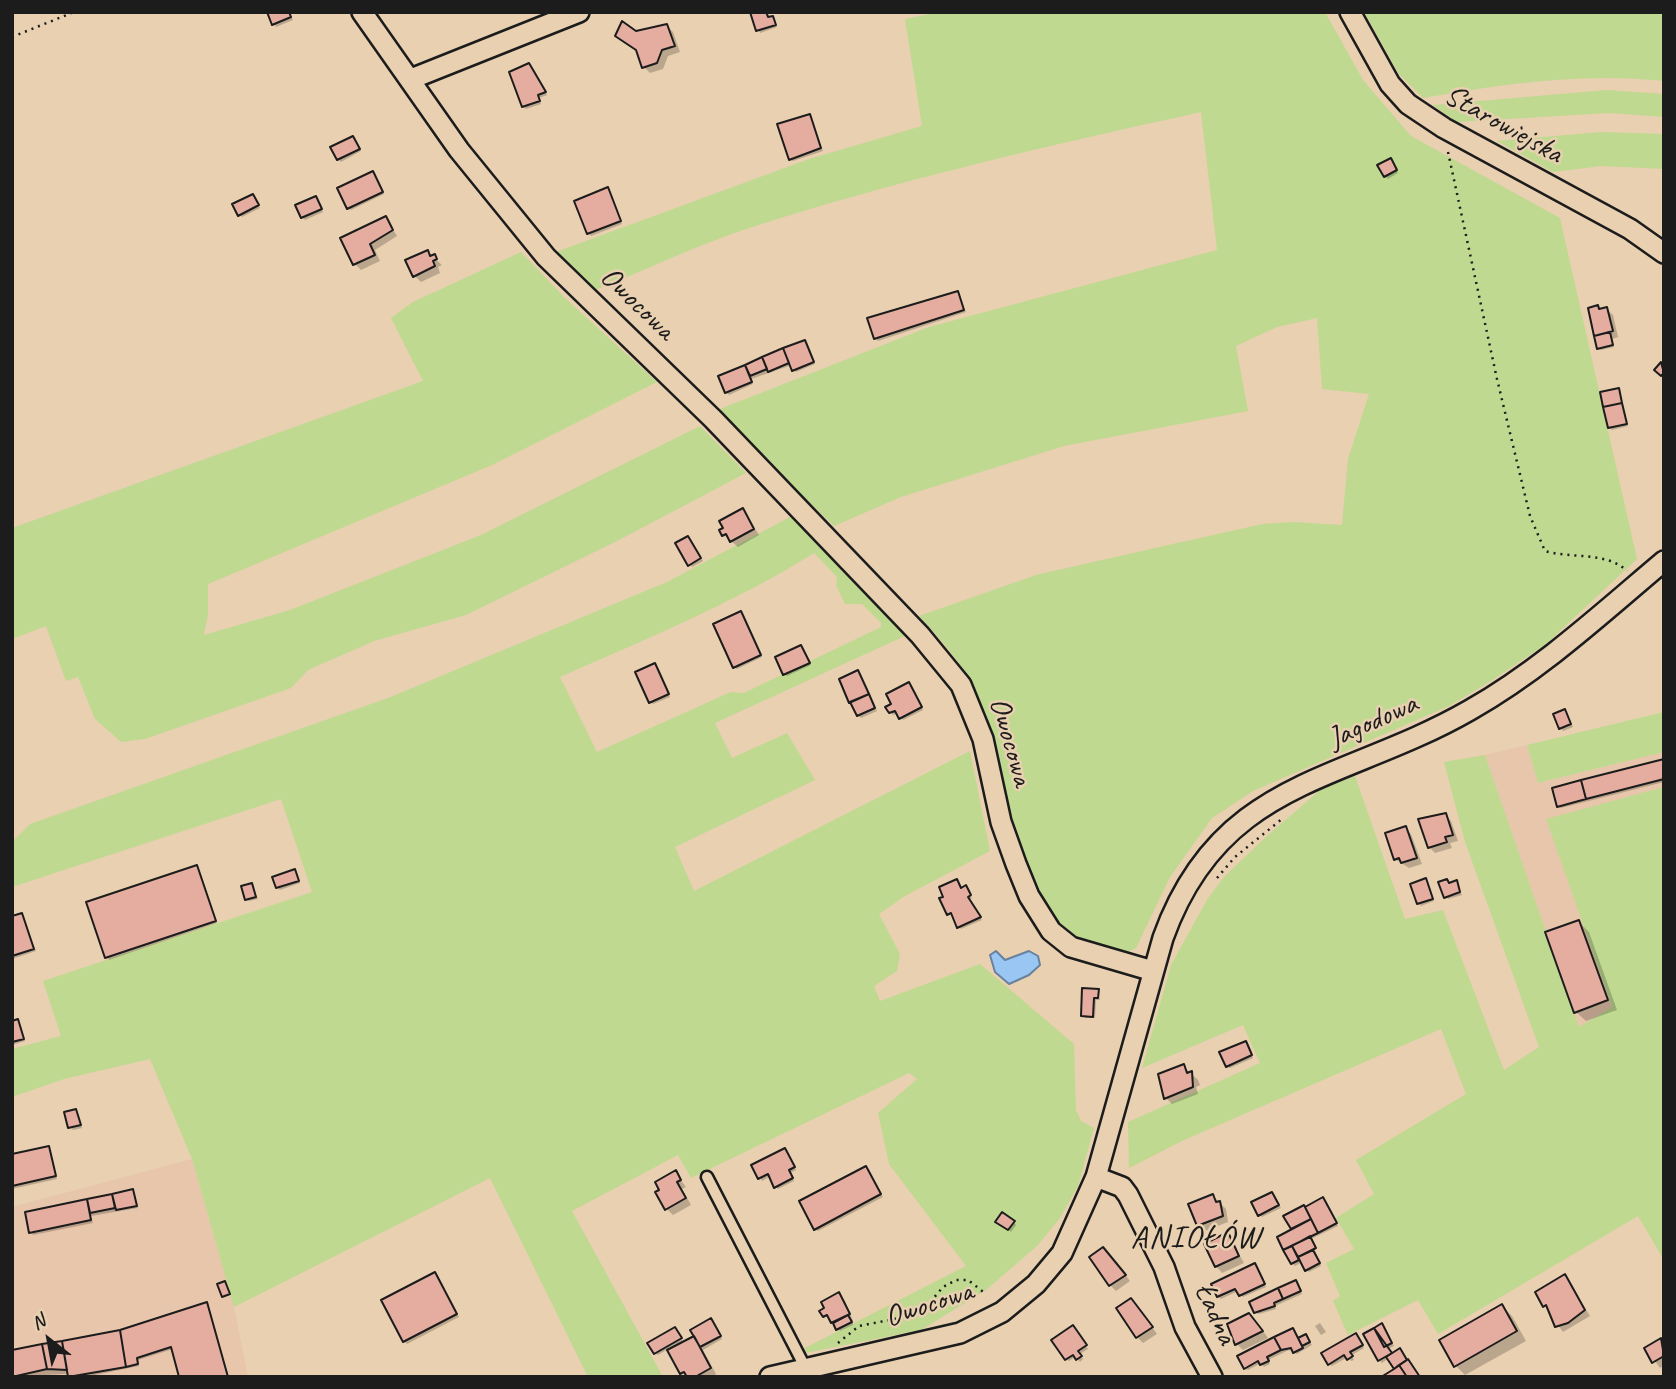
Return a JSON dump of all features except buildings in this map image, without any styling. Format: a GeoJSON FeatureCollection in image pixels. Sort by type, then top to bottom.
{"type":"FeatureCollection","features":[{"type":"Feature","properties":{"kind":"street","name":"Owocowa"},"geometry":{"type":"LineString","coordinates":[[362,12],[483,182],[546,257],[713,419],[920,635],[961,685],[983,739],[1001,822],[1016,864],[1029,896],[1051,931],[1071,947],[1153,971],[1096,1177],[1062,1253],[1014,1304],[979,1324],[934,1341],[805,1367],[771,1377]]}},
{"type":"Feature","properties":{"kind":"street"},"geometry":{"type":"LineString","coordinates":[[411,79],[579,12]]}},
{"type":"Feature","properties":{"kind":"street","name":"Starowiejska"},"geometry":{"type":"LineString","coordinates":[[1350,12],[1390,84],[1408,104],[1444,128],[1630,229],[1664,253]]}},
{"type":"Feature","properties":{"kind":"street","name":"Jagodowa"},"geometry":{"type":"LineString","coordinates":[[1153,971],[1172,912],[1191,876],[1208,852],[1246,817],[1275,798],[1452,720],[1512,685],[1543,663],[1664,561]]}},
{"type":"Feature","properties":{"kind":"street","name":"Ładna"},"geometry":{"type":"LineString","coordinates":[[1096,1177],[1122,1187],[1128,1195],[1164,1268],[1185,1327],[1212,1377]]}},
{"type":"Feature","properties":{"kind":"lane"},"geometry":{"type":"LineString","coordinates":[[707,1177],[805,1367]]}},
{"type":"Feature","properties":{"kind":"path"},"geometry":{"type":"LineString","coordinates":[[12,37],[74,12]]}},
{"type":"Feature","properties":{"kind":"path"},"geometry":{"type":"LineString","coordinates":[[1444,128],[1497,379],[1530,516],[1545,551],[1561,556],[1595,557],[1619,563],[1639,582]]}},
{"type":"Feature","properties":{"kind":"path"},"geometry":{"type":"LineString","coordinates":[[1213,882],[1235,857],[1282,819]]}},
{"type":"Feature","properties":{"kind":"path"},"geometry":{"type":"LineString","coordinates":[[831,1352],[859,1326],[894,1317],[914,1317],[923,1312],[943,1287],[956,1280],[968,1280],[986,1294]]}},
{"type":"Feature","properties":{"kind":"path"},"geometry":{"type":"LineString","coordinates":[[923,1312],[927,1317]]}},
{"type":"Feature","properties":{"kind":"shaded area"},"geometry":{"type":"Polygon","coordinates":[[[1527,745],[1538,783],[1664,752],[1664,787],[1547,820],[1612,1008],[1579,1027],[1485,755],[1527,745]]]}},
{"type":"Feature","properties":{"kind":"shaded area"},"geometry":{"type":"Polygon","coordinates":[[[192,1159],[234,1307],[248,1377],[12,1377],[12,1207],[192,1159]]]}},
{"type":"Feature","properties":{"kind":"green space"},"geometry":{"type":"Polygon","coordinates":[[[940,12],[1325,12],[1363,80],[1411,136],[1560,218],[1637,559],[1546,644],[1491,681],[1449,706],[1253,791],[1212,818],[1170,877],[1136,948],[1124,954],[1083,942],[1057,922],[1037,894],[1023,862],[986,717],[974,688],[956,659],[919,616],[1036,575],[1263,524],[1293,522],[1342,525],[1348,459],[1369,394],[1322,389],[1317,318],[1277,327],[1236,346],[1248,411],[1064,446],[901,497],[834,526],[771,466],[720,409],[929,327],[1217,250],[1201,112],[970,165],[799,212],[687,251],[595,290],[556,252],[809,159],[922,126],[905,19],[940,12]]]}},
{"type":"Feature","properties":{"kind":"green space"},"geometry":{"type":"Polygon","coordinates":[[[1364,12],[1664,12],[1664,81],[1604,78],[1543,81],[1423,98],[1399,74],[1364,12]]]}},
{"type":"Feature","properties":{"kind":"green space"},"geometry":{"type":"Polygon","coordinates":[[[1607,90],[1664,94],[1664,117],[1609,113],[1457,122],[1433,105],[1607,90]]]}},
{"type":"Feature","properties":{"kind":"green space"},"geometry":{"type":"Polygon","coordinates":[[[1601,132],[1664,134],[1664,169],[1602,166],[1553,172],[1497,141],[1601,132]]]}},
{"type":"Feature","properties":{"kind":"green space"},"geometry":{"type":"Polygon","coordinates":[[[521,252],[565,298],[657,382],[492,465],[208,584],[208,614],[204,635],[290,610],[481,535],[700,426],[746,473],[617,541],[466,615],[374,641],[308,670],[291,688],[145,739],[121,742],[95,719],[78,677],[66,681],[46,626],[12,639],[12,528],[423,381],[391,318],[413,302],[521,252]]]}},
{"type":"Feature","properties":{"kind":"green space"},"geometry":{"type":"Polygon","coordinates":[[[792,516],[824,545],[907,635],[715,723],[732,758],[787,733],[815,780],[675,847],[694,891],[970,751],[990,851],[905,896],[879,914],[900,954],[897,971],[874,986],[880,1001],[980,964],[1074,1044],[1076,1110],[1081,1121],[1094,1128],[1078,1186],[1060,1218],[1037,1246],[986,1290],[921,1330],[805,1353],[803,1349],[966,1266],[889,1164],[878,1113],[917,1079],[909,1073],[691,1178],[678,1155],[572,1211],[663,1377],[588,1377],[490,1178],[234,1307],[192,1159],[150,1059],[64,1079],[12,1097],[12,1049],[61,1036],[43,981],[312,892],[281,799],[12,887],[12,842],[30,824],[388,698],[667,582],[792,516]],[[814,553],[721,604],[560,677],[597,752],[731,692],[744,693],[881,627],[881,623],[862,604],[845,604],[836,585],[837,577],[814,553]]]}},
{"type":"Feature","properties":{"kind":"green space"},"geometry":{"type":"Polygon","coordinates":[[[1664,712],[1664,752],[1538,783],[1527,745],[1664,712]]]}},
{"type":"Feature","properties":{"kind":"green space"},"geometry":{"type":"Polygon","coordinates":[[[1485,755],[1579,1027],[1612,1007],[1546,819],[1664,787],[1664,1260],[1638,1216],[1438,1334],[1418,1300],[1348,1335],[1333,1301],[1340,1296],[1326,1263],[1354,1249],[1336,1218],[1374,1194],[1356,1160],[1466,1094],[1441,1029],[1184,1140],[1129,1168],[1128,1122],[1260,1063],[1243,1025],[1142,1068],[1171,965],[1208,898],[1225,876],[1320,790],[1355,776],[1405,919],[1443,910],[1504,1070],[1539,1047],[1465,842],[1444,762],[1485,755]]]}},
{"type":"Feature","properties":{"kind":"water"},"geometry":{"type":"Polygon","coordinates":[[[996,951],[1005,960],[1029,951],[1038,956],[1040,965],[1029,975],[1009,984],[995,972],[990,955],[996,951]]]}},
{"type":"Feature","properties":{"kind":"district","name":"ANIOŁÓW"},"geometry":{"type":"Point","coordinates":[1196,1239]}}]}
